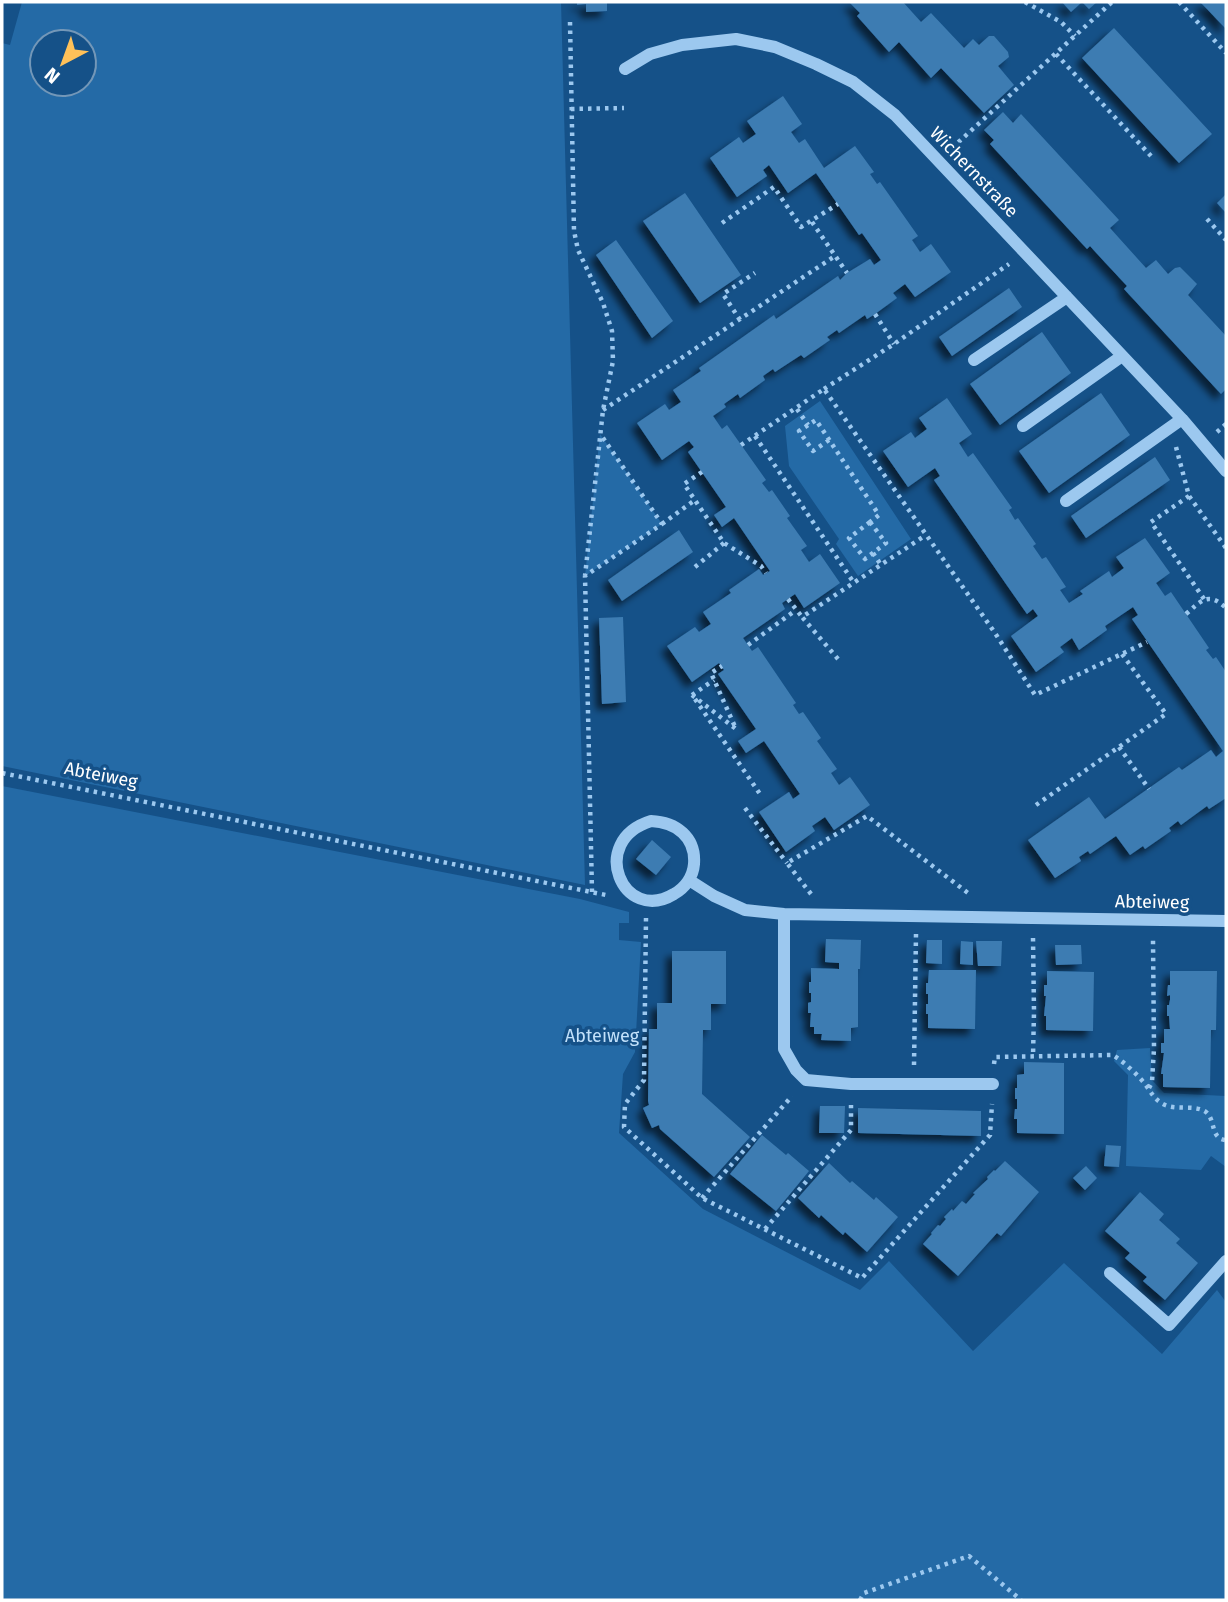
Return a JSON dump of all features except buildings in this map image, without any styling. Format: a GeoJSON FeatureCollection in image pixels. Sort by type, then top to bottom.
{"type":"FeatureCollection","features":[{"type":"Feature","properties":{"kind":"street","name":"Wichernstraße"},"geometry":{"type":"LineString","coordinates":[[625,69],[650,54],[682,44],[736,39],[775,47],[853,82],[895,115],[1182,419],[1226,471]]}},
{"type":"Feature","properties":{"kind":"street"},"geometry":{"type":"LineString","coordinates":[[974,360],[1067,297]]}},
{"type":"Feature","properties":{"kind":"street"},"geometry":{"type":"LineString","coordinates":[[1023,426],[1122,356]]}},
{"type":"Feature","properties":{"kind":"street"},"geometry":{"type":"LineString","coordinates":[[1066,501],[1182,419]]}},
{"type":"Feature","properties":{"kind":"street"},"geometry":{"type":"LineString","coordinates":[[651,821],[675,826],[691,844],[694,868],[689,880],[681,890],[656,901],[646,901],[631,893],[619,878],[617,867],[621,844],[628,833],[651,821]]}},
{"type":"Feature","properties":{"kind":"street","name":"Abteiweg"},"geometry":{"type":"LineString","coordinates":[[689,880],[714,896],[745,910],[784,914],[1226,921]]}},
{"type":"Feature","properties":{"kind":"street"},"geometry":{"type":"LineString","coordinates":[[784,914],[784,1049],[796,1070],[806,1080],[851,1084],[993,1084]]}},
{"type":"Feature","properties":{"kind":"street"},"geometry":{"type":"LineString","coordinates":[[1110,1273],[1169,1325],[1226,1261]]}},
{"type":"Feature","properties":{"kind":"path"},"geometry":{"type":"LineString","coordinates":[[1025,2],[1061,22],[1075,36]]}},
{"type":"Feature","properties":{"kind":"path"},"geometry":{"type":"LineString","coordinates":[[938,161],[1112,2]]}},
{"type":"Feature","properties":{"kind":"path"},"geometry":{"type":"LineString","coordinates":[[1179,2],[1226,53]]}},
{"type":"Feature","properties":{"kind":"path"},"geometry":{"type":"LineString","coordinates":[[570,22],[574,231],[578,250],[603,303],[612,331],[613,361],[603,410],[584,576],[592,892]]}},
{"type":"Feature","properties":{"kind":"path"},"geometry":{"type":"LineString","coordinates":[[1056,54],[1151,156]]}},
{"type":"Feature","properties":{"kind":"path"},"geometry":{"type":"LineString","coordinates":[[572,109],[624,108]]}},
{"type":"Feature","properties":{"kind":"path"},"geometry":{"type":"LineString","coordinates":[[722,223],[774,187],[801,227],[838,204]]}},
{"type":"Feature","properties":{"kind":"path"},"geometry":{"type":"LineString","coordinates":[[1207,219],[1226,240]]}},
{"type":"Feature","properties":{"kind":"path"},"geometry":{"type":"LineString","coordinates":[[813,222],[847,273]]}},
{"type":"Feature","properties":{"kind":"path"},"geometry":{"type":"LineString","coordinates":[[741,445],[1026,253]]}},
{"type":"Feature","properties":{"kind":"path"},"geometry":{"type":"LineString","coordinates":[[603,410],[835,256]]}},
{"type":"Feature","properties":{"kind":"path"},"geometry":{"type":"LineString","coordinates":[[740,320],[723,294],[755,273]]}},
{"type":"Feature","properties":{"kind":"path"},"geometry":{"type":"LineString","coordinates":[[875,314],[894,344]]}},
{"type":"Feature","properties":{"kind":"path"},"geometry":{"type":"LineString","coordinates":[[824,389],[995,633],[1035,695],[1147,642]]}},
{"type":"Feature","properties":{"kind":"path"},"geometry":{"type":"LineString","coordinates":[[796,409],[808,425]]}},
{"type":"Feature","properties":{"kind":"path"},"geometry":{"type":"LineString","coordinates":[[829,440],[813,451],[799,431],[816,420],[879,515],[849,538],[866,559],[886,543],[870,522]]}},
{"type":"Feature","properties":{"kind":"path"},"geometry":{"type":"LineString","coordinates":[[1165,431],[1176,446],[1189,496],[1226,548]]}},
{"type":"Feature","properties":{"kind":"path"},"geometry":{"type":"LineString","coordinates":[[600,434],[662,524]]}},
{"type":"Feature","properties":{"kind":"path"},"geometry":{"type":"LineString","coordinates":[[755,436],[854,583]]}},
{"type":"Feature","properties":{"kind":"path"},"geometry":{"type":"LineString","coordinates":[[702,472],[684,484],[724,543],[761,566],[766,573]]}},
{"type":"Feature","properties":{"kind":"path"},"geometry":{"type":"LineString","coordinates":[[1189,496],[1151,522],[1204,599]]}},
{"type":"Feature","properties":{"kind":"path"},"geometry":{"type":"LineString","coordinates":[[584,576],[695,500]]}},
{"type":"Feature","properties":{"kind":"path"},"geometry":{"type":"LineString","coordinates":[[802,617],[926,535]]}},
{"type":"Feature","properties":{"kind":"path"},"geometry":{"type":"LineString","coordinates":[[695,567],[724,543]]}},
{"type":"Feature","properties":{"kind":"path"},"geometry":{"type":"LineString","coordinates":[[873,553],[881,565]]}},
{"type":"Feature","properties":{"kind":"path"},"geometry":{"type":"LineString","coordinates":[[1186,614],[1204,599],[1214,598],[1226,608]]}},
{"type":"Feature","properties":{"kind":"path"},"geometry":{"type":"LineString","coordinates":[[788,599],[838,659]]}},
{"type":"Feature","properties":{"kind":"path"},"geometry":{"type":"LineString","coordinates":[[748,645],[796,610]]}},
{"type":"Feature","properties":{"kind":"path"},"geometry":{"type":"LineString","coordinates":[[1036,804],[1166,714],[1122,654]]}},
{"type":"Feature","properties":{"kind":"path"},"geometry":{"type":"LineString","coordinates":[[692,695],[736,729],[711,673],[722,666]]}},
{"type":"Feature","properties":{"kind":"path"},"geometry":{"type":"LineString","coordinates":[[692,695],[714,680]]}},
{"type":"Feature","properties":{"kind":"path"},"geometry":{"type":"LineString","coordinates":[[692,695],[760,794]]}},
{"type":"Feature","properties":{"kind":"path"},"geometry":{"type":"LineString","coordinates":[[1119,747],[1149,789]]}},
{"type":"Feature","properties":{"kind":"path","name":"Abteiweg"},"geometry":{"type":"LineString","coordinates":[[2,773],[646,901]]}},
{"type":"Feature","properties":{"kind":"path"},"geometry":{"type":"LineString","coordinates":[[745,808],[811,895],[812,914]]}},
{"type":"Feature","properties":{"kind":"path"},"geometry":{"type":"LineString","coordinates":[[787,863],[867,816],[968,893]]}},
{"type":"Feature","properties":{"kind":"path"},"geometry":{"type":"LineString","coordinates":[[646,901],[644,1080],[625,1104],[624,1128],[702,1198],[863,1278],[990,1135],[995,1057],[1113,1055],[1127,1065],[1154,1098],[1164,1105],[1198,1109],[1207,1113],[1216,1135],[1221,1140],[1226,1140]]}},
{"type":"Feature","properties":{"kind":"path"},"geometry":{"type":"LineString","coordinates":[[914,1084],[917,915]]}},
{"type":"Feature","properties":{"kind":"path"},"geometry":{"type":"LineString","coordinates":[[1032,917],[1033,1056]]}},
{"type":"Feature","properties":{"kind":"path"},"geometry":{"type":"LineString","coordinates":[[1148,1089],[1152,1082],[1154,1048],[1153,920]]}},
{"type":"Feature","properties":{"kind":"path"},"geometry":{"type":"LineString","coordinates":[[702,1198],[806,1080]]}},
{"type":"Feature","properties":{"kind":"path"},"geometry":{"type":"LineString","coordinates":[[765,1229],[851,1130],[851,1084]]}},
{"type":"Feature","properties":{"kind":"path"},"geometry":{"type":"LineString","coordinates":[[860,1600],[864,1593],[969,1556],[1021,1600]]}},
{"type":"Feature","properties":{"kind":"green space"},"geometry":{"type":"Polygon","coordinates":[[[22,2],[561,2],[585,885],[2,766],[2,43],[10,45],[22,2]]]}},
{"type":"Feature","properties":{"kind":"green space"},"geometry":{"type":"Polygon","coordinates":[[[820,401],[911,539],[858,576],[836,544],[839,539],[789,466],[785,426],[820,401]]]}},
{"type":"Feature","properties":{"kind":"green space"},"geometry":{"type":"Polygon","coordinates":[[[600,434],[662,524],[585,576],[600,434]]]}},
{"type":"Feature","properties":{"kind":"green space"},"geometry":{"type":"Polygon","coordinates":[[[2,786],[580,899],[629,912],[629,923],[619,923],[619,940],[641,942],[635,1052],[623,1074],[619,1133],[703,1209],[860,1290],[889,1261],[973,1351],[1064,1263],[1162,1354],[1217,1290],[1226,1302],[1226,1600],[2,1600],[2,786]]]}},
{"type":"Feature","properties":{"kind":"green space"},"geometry":{"type":"Polygon","coordinates":[[[1150,1048],[1152,1080],[1164,1093],[1226,1096],[1226,1167],[1211,1156],[1201,1170],[1126,1166],[1128,1075],[1114,1061],[1117,1050],[1150,1048]]]}}]}
